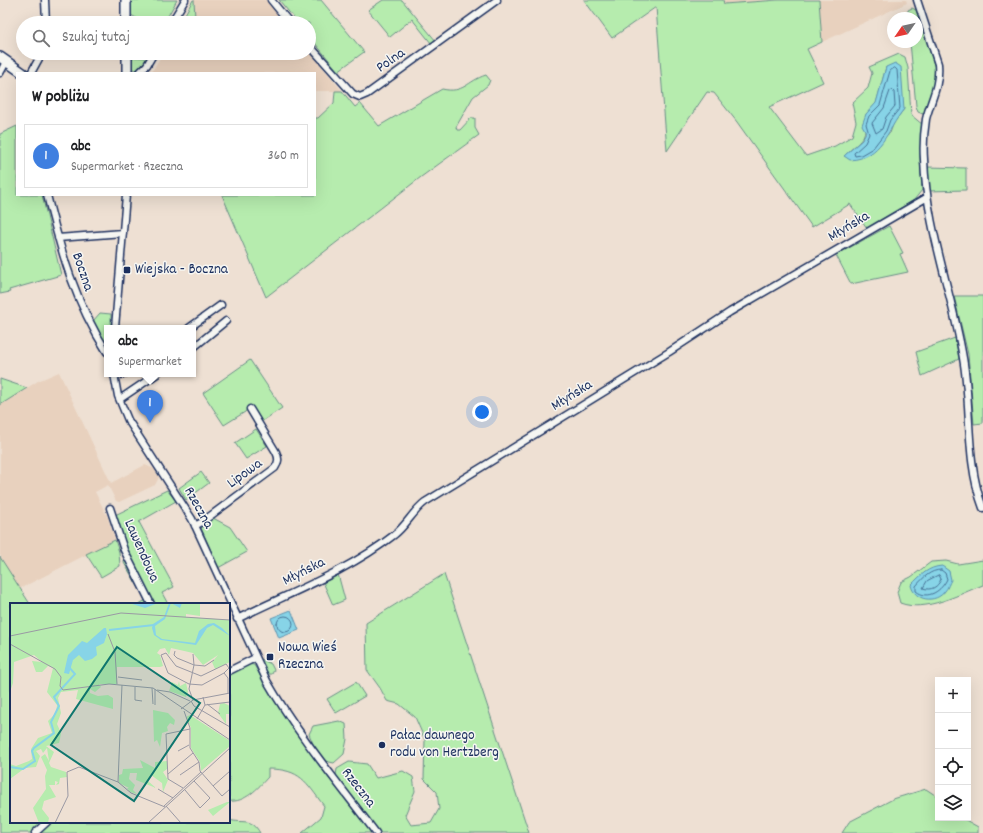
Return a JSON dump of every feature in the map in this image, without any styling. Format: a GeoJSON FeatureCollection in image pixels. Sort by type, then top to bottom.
{"type":"FeatureCollection","features":[{"type":"Feature","properties":{"kind":"street"},"geometry":{"type":"LineString","coordinates":[[45,0],[46,16]]}},
{"type":"Feature","properties":{"kind":"street"},"geometry":{"type":"LineString","coordinates":[[126,0],[126,16]]}},
{"type":"Feature","properties":{"kind":"street"},"geometry":{"type":"LineString","coordinates":[[175,16],[185,0]]}},
{"type":"Feature","properties":{"kind":"street"},"geometry":{"type":"LineString","coordinates":[[271,0],[284,16]]}},
{"type":"Feature","properties":{"kind":"street","name":"Polna"},"geometry":{"type":"LineString","coordinates":[[316,53],[352,94],[360,97],[367,94],[497,0]]}},
{"type":"Feature","properties":{"kind":"street"},"geometry":{"type":"LineString","coordinates":[[917,0],[938,64],[939,72],[938,85],[926,120],[923,149],[926,198],[963,357],[971,458],[983,508]]}},
{"type":"Feature","properties":{"kind":"street"},"geometry":{"type":"LineString","coordinates":[[0,73],[3,60],[21,72]]}},
{"type":"Feature","properties":{"kind":"street"},"geometry":{"type":"LineString","coordinates":[[32,72],[38,60]]}},
{"type":"Feature","properties":{"kind":"street"},"geometry":{"type":"LineString","coordinates":[[127,60],[127,72]]}},
{"type":"Feature","properties":{"kind":"street"},"geometry":{"type":"LineString","coordinates":[[140,72],[150,60]]}},
{"type":"Feature","properties":{"kind":"street","name":"Boczna"},"geometry":{"type":"LineString","coordinates":[[47,196],[63,259],[78,300],[104,347]]}},
{"type":"Feature","properties":{"kind":"street"},"geometry":{"type":"LineString","coordinates":[[115,325],[126,196]]}},
{"type":"Feature","properties":{"kind":"street","name":"Młyńska"},"geometry":{"type":"LineString","coordinates":[[237,619],[299,590],[343,567],[395,534],[425,502],[669,352],[730,312],[926,198]]}},
{"type":"Feature","properties":{"kind":"street"},"geometry":{"type":"LineString","coordinates":[[58,238],[123,233]]}},
{"type":"Feature","properties":{"kind":"street"},"geometry":{"type":"LineString","coordinates":[[193,325],[221,305]]}},
{"type":"Feature","properties":{"kind":"street"},"geometry":{"type":"LineString","coordinates":[[196,346],[226,321]]}},
{"type":"Feature","properties":{"kind":"street","name":"Rzeczna"},"geometry":{"type":"LineString","coordinates":[[114,377],[120,399],[134,430],[195,526],[230,603]]}},
{"type":"Feature","properties":{"kind":"street"},"geometry":{"type":"LineString","coordinates":[[120,399],[153,377]]}},
{"type":"Feature","properties":{"kind":"street","name":"Lipowa"},"geometry":{"type":"LineString","coordinates":[[195,526],[275,468],[278,464],[276,452],[250,409]]}},
{"type":"Feature","properties":{"kind":"street","name":"Lawendowa"},"geometry":{"type":"LineString","coordinates":[[110,508],[124,550],[150,603]]}},
{"type":"Feature","properties":{"kind":"street","name":"Rzeczna"},"geometry":{"type":"LineString","coordinates":[[230,604],[255,658],[284,710],[340,789],[376,833]]}},
{"type":"Feature","properties":{"kind":"street"},"geometry":{"type":"LineString","coordinates":[[230,670],[255,658]]}},
{"type":"Feature","properties":{"kind":"street"},"geometry":{"type":"LineString","coordinates":[[35,833],[45,823]]}},
{"type":"Feature","properties":{"kind":"shaded area"},"geometry":{"type":"Polygon","coordinates":[[[193,0],[266,0],[279,16],[184,16],[193,0]]]}},
{"type":"Feature","properties":{"kind":"shaded area"},"geometry":{"type":"Polygon","coordinates":[[[723,0],[778,0],[723,4],[723,0]]]}},
{"type":"Feature","properties":{"kind":"shaded area"},"geometry":{"type":"Polygon","coordinates":[[[819,0],[906,0],[907,3],[822,42],[819,0]]]}},
{"type":"Feature","properties":{"kind":"shaded area"},"geometry":{"type":"Polygon","coordinates":[[[316,59],[342,91],[316,91],[316,72],[152,72],[159,60],[316,59]]]}},
{"type":"Feature","properties":{"kind":"shaded area"},"geometry":{"type":"Polygon","coordinates":[[[59,372],[111,483],[145,465],[154,469],[159,477],[155,485],[119,502],[116,501],[108,485],[95,492],[108,518],[115,540],[17,590],[0,555],[0,405],[38,381],[59,372]]]}},
{"type":"Feature","properties":{"kind":"green space"},"geometry":{"type":"Polygon","coordinates":[[[131,0],[177,0],[168,16],[131,15],[131,0]]]}},
{"type":"Feature","properties":{"kind":"green space"},"geometry":{"type":"Polygon","coordinates":[[[193,0],[194,0],[195,16],[184,16],[193,0]]]}},
{"type":"Feature","properties":{"kind":"green space"},"geometry":{"type":"Polygon","coordinates":[[[279,0],[321,0],[364,52],[338,71],[316,44],[316,16],[292,16],[279,0]]]}},
{"type":"Feature","properties":{"kind":"green space"},"geometry":{"type":"Polygon","coordinates":[[[383,0],[402,0],[436,41],[431,43],[412,19],[390,37],[368,10],[383,0]]]}},
{"type":"Feature","properties":{"kind":"green space"},"geometry":{"type":"Polygon","coordinates":[[[584,0],[723,0],[724,4],[778,0],[819,0],[822,42],[807,49],[823,82],[769,107],[806,156],[835,146],[852,136],[856,122],[852,103],[868,88],[872,73],[869,67],[899,54],[905,57],[908,68],[911,115],[923,125],[920,157],[922,190],[914,200],[867,228],[850,204],[812,227],[737,122],[714,93],[707,92],[667,151],[656,7],[612,38],[584,0]],[[886,67],[876,104],[866,114],[864,135],[862,139],[844,156],[890,133],[894,122],[904,109],[886,67]]]}},
{"type":"Feature","properties":{"kind":"green space"},"geometry":{"type":"Polygon","coordinates":[[[912,8],[917,12],[908,12],[908,10],[912,8]]]}},
{"type":"Feature","properties":{"kind":"green space"},"geometry":{"type":"Polygon","coordinates":[[[923,30],[935,68],[936,83],[926,112],[923,114],[918,112],[916,106],[911,48],[923,48],[923,30]]]}},
{"type":"Feature","properties":{"kind":"green space"},"geometry":{"type":"Polygon","coordinates":[[[147,60],[137,71],[131,68],[130,62],[147,60]]]}},
{"type":"Feature","properties":{"kind":"green space"},"geometry":{"type":"Polygon","coordinates":[[[486,75],[490,80],[488,85],[473,97],[456,127],[457,130],[460,130],[471,118],[475,118],[475,128],[479,135],[421,177],[266,297],[222,196],[316,196],[316,118],[318,118],[334,103],[335,91],[342,91],[355,107],[360,103],[379,126],[442,89],[455,90],[486,75]]]}},
{"type":"Feature","properties":{"kind":"green space"},"geometry":{"type":"Polygon","coordinates":[[[16,126],[16,196],[42,196],[61,275],[0,294],[0,134],[16,126]]]}},
{"type":"Feature","properties":{"kind":"green space"},"geometry":{"type":"Polygon","coordinates":[[[927,167],[966,168],[966,190],[929,191],[927,167]]]}},
{"type":"Feature","properties":{"kind":"green space"},"geometry":{"type":"Polygon","coordinates":[[[889,226],[903,253],[900,254],[908,272],[851,284],[836,255],[889,226]]]}},
{"type":"Feature","properties":{"kind":"green space"},"geometry":{"type":"Polygon","coordinates":[[[954,296],[983,296],[983,423],[974,424],[968,354],[954,296]]]}},
{"type":"Feature","properties":{"kind":"green space"},"geometry":{"type":"Polygon","coordinates":[[[100,313],[111,314],[111,325],[104,325],[104,342],[94,327],[93,321],[100,313]]]}},
{"type":"Feature","properties":{"kind":"green space"},"geometry":{"type":"Polygon","coordinates":[[[955,338],[959,359],[922,376],[916,352],[955,338]]]}},
{"type":"Feature","properties":{"kind":"green space"},"geometry":{"type":"Polygon","coordinates":[[[250,360],[282,408],[261,422],[250,406],[245,412],[224,425],[203,393],[250,360]]]}},
{"type":"Feature","properties":{"kind":"green space"},"geometry":{"type":"Polygon","coordinates":[[[0,379],[27,388],[0,405],[0,379]]]}},
{"type":"Feature","properties":{"kind":"green space"},"geometry":{"type":"Polygon","coordinates":[[[256,429],[267,446],[246,459],[235,443],[256,429]]]}},
{"type":"Feature","properties":{"kind":"green space"},"geometry":{"type":"Polygon","coordinates":[[[201,472],[209,483],[186,500],[179,488],[201,472]]]}},
{"type":"Feature","properties":{"kind":"green space"},"geometry":{"type":"Polygon","coordinates":[[[167,490],[176,501],[139,522],[174,587],[162,593],[167,603],[141,603],[146,600],[124,563],[125,549],[115,515],[167,490]]]}},
{"type":"Feature","properties":{"kind":"green space"},"geometry":{"type":"Polygon","coordinates":[[[213,518],[230,527],[247,552],[218,568],[201,528],[213,518]]]}},
{"type":"Feature","properties":{"kind":"green space"},"geometry":{"type":"Polygon","coordinates":[[[115,540],[119,552],[120,566],[101,577],[86,554],[115,540]]]}},
{"type":"Feature","properties":{"kind":"green space"},"geometry":{"type":"Polygon","coordinates":[[[0,557],[29,603],[10,603],[10,823],[230,823],[230,820],[250,823],[257,828],[260,833],[0,833],[0,557]]]}},
{"type":"Feature","properties":{"kind":"green space"},"geometry":{"type":"Polygon","coordinates":[[[983,560],[983,585],[931,604],[921,606],[900,603],[897,592],[901,582],[911,577],[931,562],[946,561],[958,564],[983,560]]]}},
{"type":"Feature","properties":{"kind":"green space"},"geometry":{"type":"Polygon","coordinates":[[[338,574],[345,600],[333,605],[323,582],[338,574]]]}},
{"type":"Feature","properties":{"kind":"green space"},"geometry":{"type":"Polygon","coordinates":[[[444,574],[529,833],[302,833],[321,817],[324,806],[302,778],[288,771],[279,770],[268,769],[268,777],[251,794],[240,800],[230,801],[230,673],[248,664],[254,665],[293,729],[338,790],[343,786],[336,775],[337,769],[349,762],[367,764],[376,778],[403,771],[413,777],[415,791],[405,815],[411,825],[431,823],[439,809],[437,792],[424,779],[425,740],[415,717],[399,704],[387,701],[367,670],[366,623],[444,574]]]}},
{"type":"Feature","properties":{"kind":"green space"},"geometry":{"type":"Polygon","coordinates":[[[259,658],[271,664],[274,670],[272,674],[267,674],[259,658]]]}},
{"type":"Feature","properties":{"kind":"green space"},"geometry":{"type":"Polygon","coordinates":[[[356,682],[365,696],[336,713],[327,699],[356,682]]]}},
{"type":"Feature","properties":{"kind":"green space"},"geometry":{"type":"Polygon","coordinates":[[[339,721],[346,724],[347,739],[344,754],[334,763],[325,761],[314,746],[309,734],[313,726],[339,721]]]}},
{"type":"Feature","properties":{"kind":"green space"},"geometry":{"type":"Polygon","coordinates":[[[926,789],[935,795],[935,821],[967,821],[978,827],[978,833],[842,833],[849,822],[893,799],[926,789]]]}},
{"type":"Feature","properties":{"kind":"water"},"geometry":{"type":"Polygon","coordinates":[[[895,63],[901,67],[904,109],[877,149],[861,158],[850,160],[844,156],[862,140],[866,132],[862,125],[866,114],[876,103],[886,67],[895,63]]]}},
{"type":"Feature","properties":{"kind":"water"},"geometry":{"type":"Polygon","coordinates":[[[942,566],[949,571],[951,580],[945,591],[936,598],[931,599],[926,599],[916,595],[911,585],[929,570],[942,566]]]}},
{"type":"Feature","properties":{"kind":"water"},"geometry":{"type":"Polygon","coordinates":[[[291,610],[299,630],[279,638],[271,618],[291,610]]]}},
{"type":"Feature","properties":{"kind":"place","name":"Wiejska - Boczna"},"geometry":{"type":"Point","coordinates":[127,270]}},
{"type":"Feature","properties":{"kind":"place","name":"abc"},"geometry":{"type":"Point","coordinates":[150,423]}},
{"type":"Feature","properties":{"kind":"place","name":"Nowa Wieś Rzeczna"},"geometry":{"type":"Point","coordinates":[270,657]}},
{"type":"Feature","properties":{"kind":"place","name":"Pałac dawnego rodu von Hertzberg"},"geometry":{"type":"Point","coordinates":[382,745]}}]}
